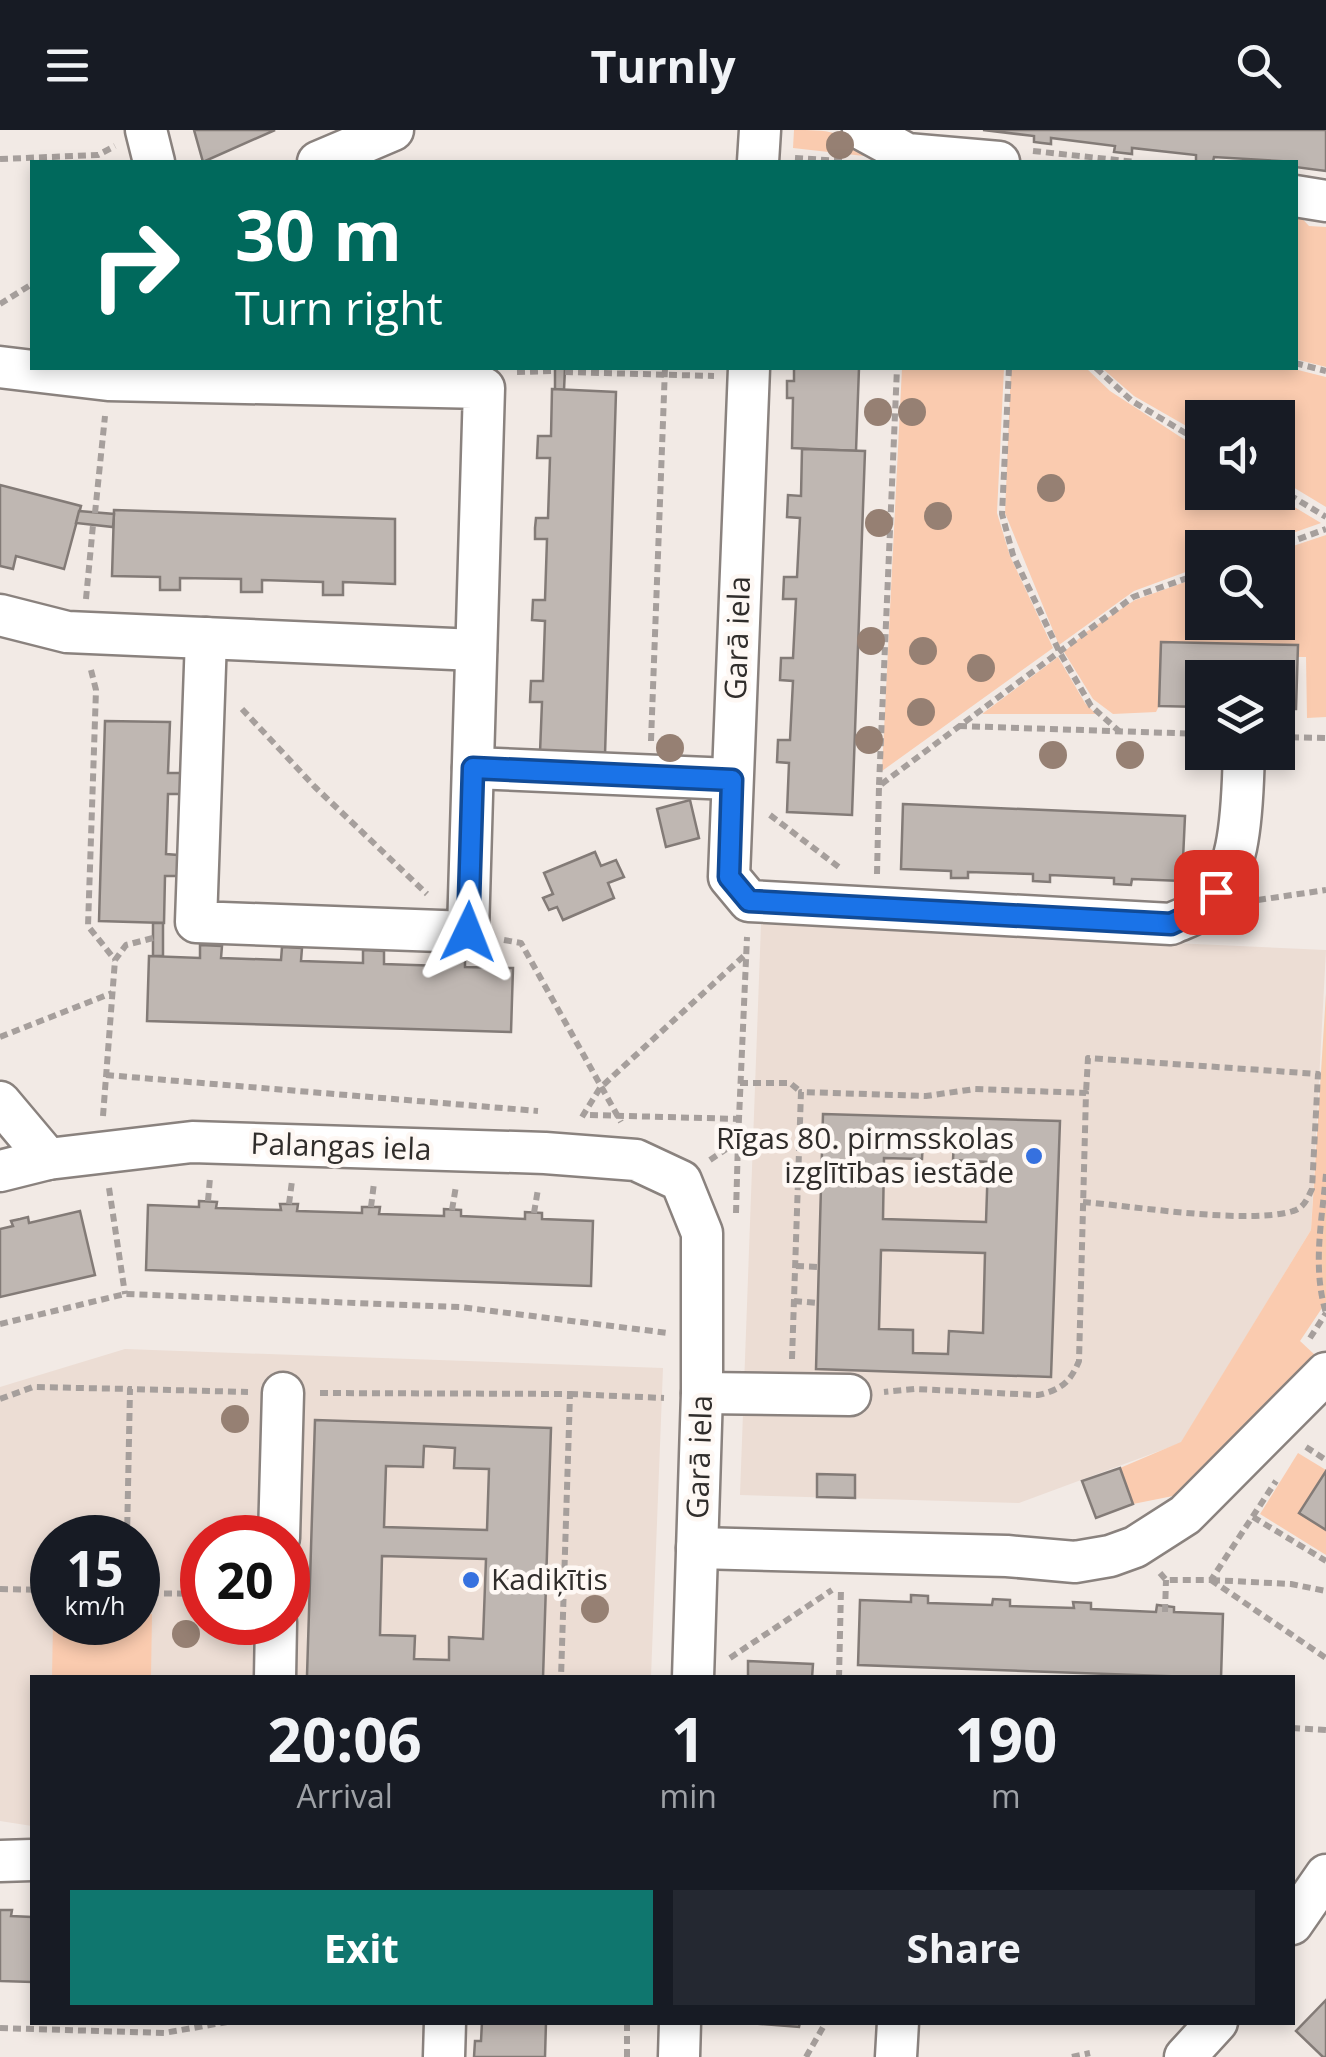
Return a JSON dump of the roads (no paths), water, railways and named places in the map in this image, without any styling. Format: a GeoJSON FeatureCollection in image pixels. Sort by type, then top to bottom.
{"type":"FeatureCollection","features":[{"type":"Feature","properties":{"kind":"street"},"geometry":{"type":"LineString","coordinates":[[863,130],[907,154],[976,160]]}},
{"type":"Feature","properties":{"kind":"street"},"geometry":{"type":"LineString","coordinates":[[323,160],[389,131]]}},
{"type":"Feature","properties":{"kind":"street"},"geometry":{"type":"LineString","coordinates":[[1298,197],[1326,202]]}},
{"type":"Feature","properties":{"kind":"street"},"geometry":{"type":"LineString","coordinates":[[0,367],[108,380],[484,388],[468,932],[196,922],[206,650]]}},
{"type":"Feature","properties":{"kind":"street","name":"Garā iela"},"geometry":{"type":"LineString","coordinates":[[749,372],[729,877],[749,901],[877,902],[1171,924],[1204,908],[1227,876],[1240,839],[1243,770]]}},
{"type":"Feature","properties":{"kind":"street"},"geometry":{"type":"LineString","coordinates":[[0,614],[67,632],[206,650],[476,650]]}},
{"type":"Feature","properties":{"kind":"street"},"geometry":{"type":"LineString","coordinates":[[473,768],[732,780]]}},
{"type":"Feature","properties":{"kind":"street"},"geometry":{"type":"LineString","coordinates":[[0,1102],[48,1159]]}},
{"type":"Feature","properties":{"kind":"street","name":"Palangas iela"},"geometry":{"type":"LineString","coordinates":[[0,1171],[48,1159],[192,1142],[545,1153],[636,1160],[681,1181]]}},
{"type":"Feature","properties":{"kind":"street","name":"Garā iela"},"geometry":{"type":"LineString","coordinates":[[681,1181],[702,1233],[697,1548],[705,1672]]}},
{"type":"Feature","properties":{"kind":"street"},"geometry":{"type":"LineString","coordinates":[[697,1548],[1007,1556],[1075,1562],[1110,1556],[1135,1547],[1185,1515],[1316,1358]]}},
{"type":"Feature","properties":{"kind":"street"},"geometry":{"type":"LineString","coordinates":[[280,1515],[283,1393]]}},
{"type":"Feature","properties":{"kind":"street"},"geometry":{"type":"LineString","coordinates":[[702,1397],[850,1396]]}},
{"type":"Feature","properties":{"kind":"street"},"geometry":{"type":"LineString","coordinates":[[275,1675],[276,1645]]}},
{"type":"Feature","properties":{"kind":"street"},"geometry":{"type":"LineString","coordinates":[[0,1861],[30,1860]]}},
{"type":"Feature","properties":{"kind":"street"},"geometry":{"type":"LineString","coordinates":[[444,2057],[445,2025]]}},
{"type":"Feature","properties":{"kind":"street"},"geometry":{"type":"LineString","coordinates":[[679,2057],[680,2025]]}},
{"type":"Feature","properties":{"kind":"street"},"geometry":{"type":"LineString","coordinates":[[896,2057],[898,2025]]}},
{"type":"Feature","properties":{"kind":"street"},"geometry":{"type":"LineString","coordinates":[[1185,2057],[1214,2025]]}},
{"type":"Feature","properties":{"kind":"place","name":"Rīgas 80. pirmsskolas izglītības iestāde"},"geometry":{"type":"Point","coordinates":[1034,1156]}},
{"type":"Feature","properties":{"kind":"place","name":"Kadiķītis"},"geometry":{"type":"Point","coordinates":[471,1580]}}]}
